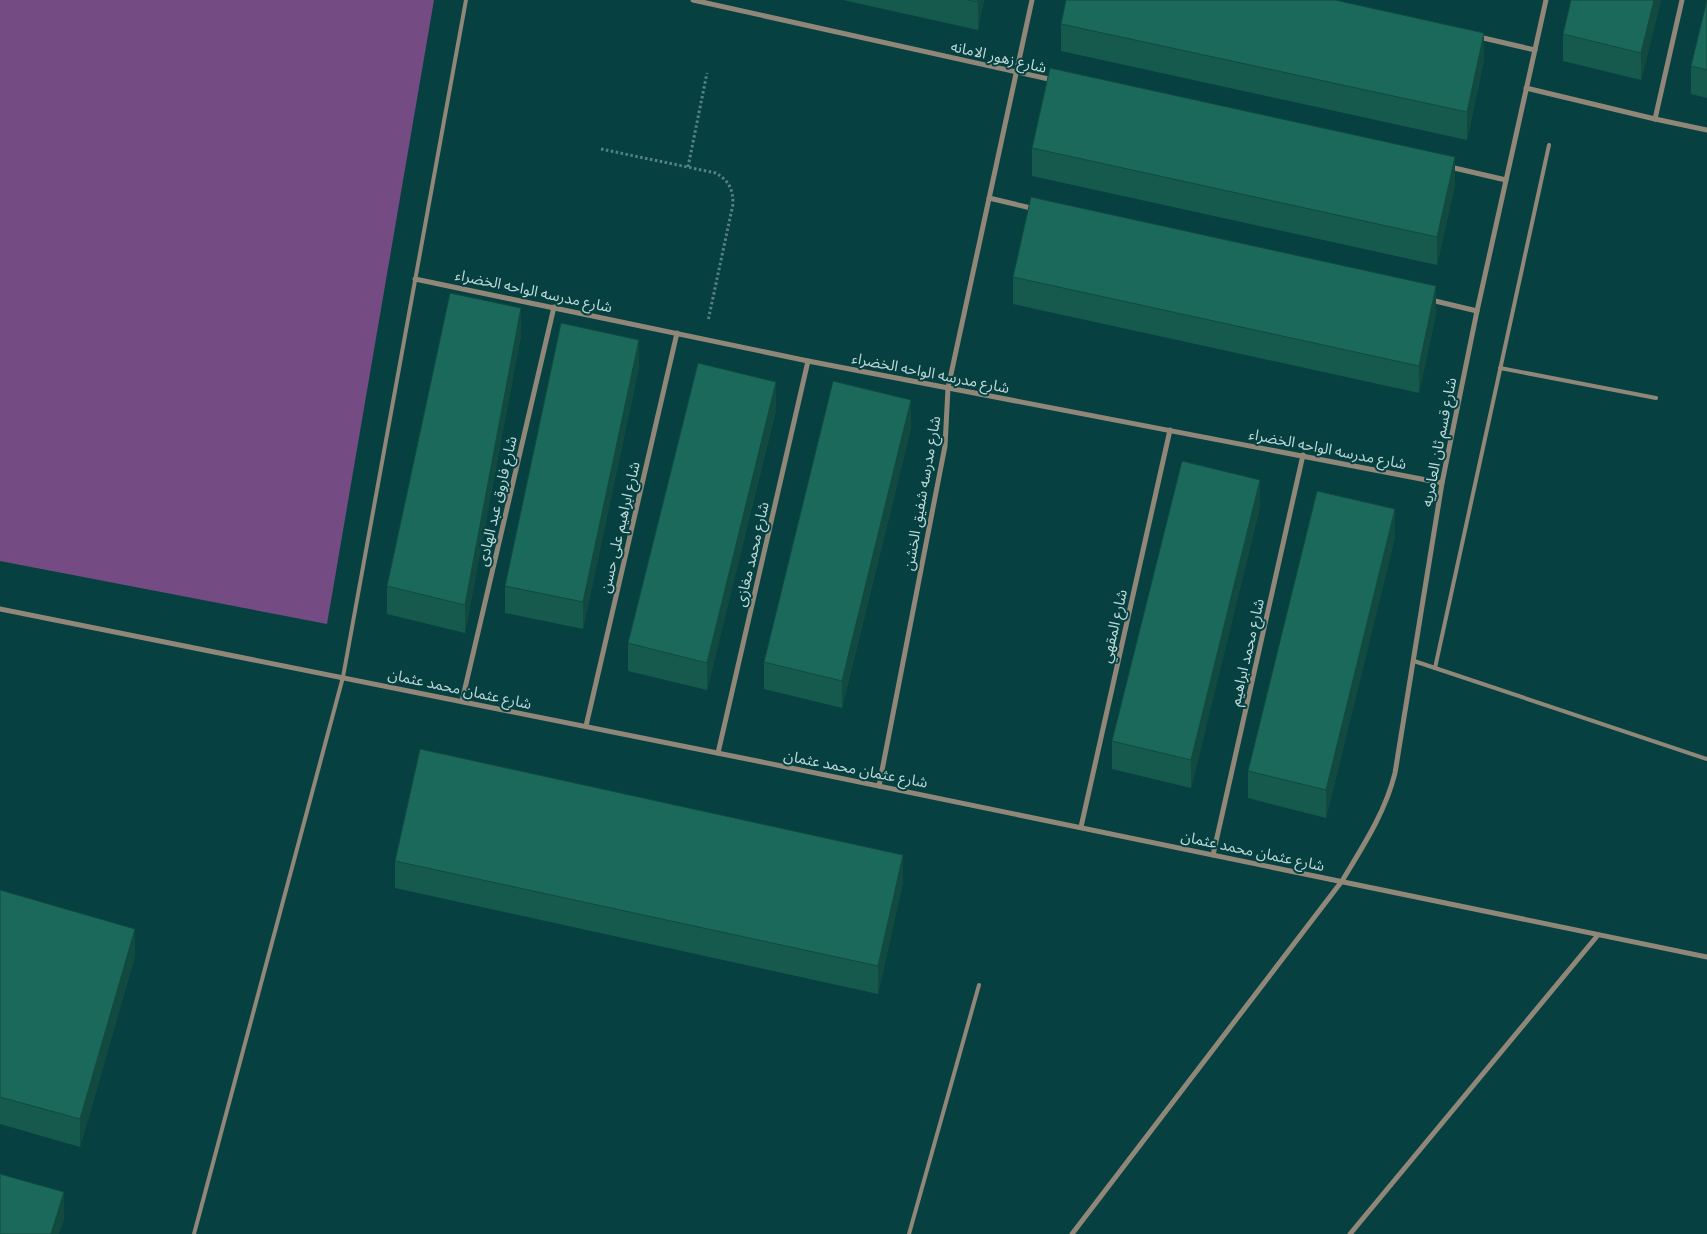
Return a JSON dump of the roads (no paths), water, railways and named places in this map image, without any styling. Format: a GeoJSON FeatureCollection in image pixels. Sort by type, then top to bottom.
{"type":"FeatureCollection","features":[{"type":"Feature","properties":{"kind":"street","name":"شارع زهور الامانه"},"geometry":{"type":"LineString","coordinates":[[693,0],[1054,81]]}},
{"type":"Feature","properties":{"kind":"street","name":"شارع مدرسه شفيق الخشن"},"geometry":{"type":"LineString","coordinates":[[879,786],[945,446],[948,388],[1032,0]]}},
{"type":"Feature","properties":{"kind":"street","name":"شارع قسم ثان العامريه"},"geometry":{"type":"LineString","coordinates":[[1072,1234],[1342,881],[1375,826],[1390,795],[1414,661],[1442,483],[1476,311],[1546,0]]}},
{"type":"Feature","properties":{"kind":"street"},"geometry":{"type":"LineString","coordinates":[[1655,119],[1682,0]]}},
{"type":"Feature","properties":{"kind":"street"},"geometry":{"type":"LineString","coordinates":[[1469,35],[1535,50]]}},
{"type":"Feature","properties":{"kind":"street"},"geometry":{"type":"LineString","coordinates":[[1526,88],[1707,130]]}},
{"type":"Feature","properties":{"kind":"street"},"geometry":{"type":"LineString","coordinates":[[1448,167],[1506,180]]}},
{"type":"Feature","properties":{"kind":"street"},"geometry":{"type":"LineString","coordinates":[[989,198],[1037,209]]}},
{"type":"Feature","properties":{"kind":"street","name":"شارع مدرسه الواحه الخضراء"},"geometry":{"type":"LineString","coordinates":[[415,278],[808,361],[1442,483]]}},
{"type":"Feature","properties":{"kind":"street"},"geometry":{"type":"LineString","coordinates":[[1429,300],[1476,311]]}},
{"type":"Feature","properties":{"kind":"street","name":"شارع فاروق عبد الهادى"},"geometry":{"type":"LineString","coordinates":[[462,701],[554,307]]}},
{"type":"Feature","properties":{"kind":"street","name":"شارع ابراهيم على حسن"},"geometry":{"type":"LineString","coordinates":[[586,726],[677,333]]}},
{"type":"Feature","properties":{"kind":"street","name":"شارع محمد مغازى"},"geometry":{"type":"LineString","coordinates":[[718,753],[808,361]]}},
{"type":"Feature","properties":{"kind":"street","name":"شارع المقهي"},"geometry":{"type":"LineString","coordinates":[[1081,828],[1170,430]]}},
{"type":"Feature","properties":{"kind":"street","name":"شارع محمد ابراهيم"},"geometry":{"type":"LineString","coordinates":[[1214,855],[1303,455]]}},
{"type":"Feature","properties":{"kind":"street","name":"شارع عثمان محمد عثمان"},"geometry":{"type":"LineString","coordinates":[[0,609],[343,676],[1707,957]]}},
{"type":"Feature","properties":{"kind":"street"},"geometry":{"type":"LineString","coordinates":[[1350,1234],[1598,935]]}},
{"type":"Feature","properties":{"kind":"lane"},"geometry":{"type":"LineString","coordinates":[[194,1234],[343,676],[466,0]]}},
{"type":"Feature","properties":{"kind":"lane"},"geometry":{"type":"LineString","coordinates":[[1435,668],[1549,145]]}},
{"type":"Feature","properties":{"kind":"lane"},"geometry":{"type":"LineString","coordinates":[[1500,368],[1656,398]]}},
{"type":"Feature","properties":{"kind":"lane"},"geometry":{"type":"LineString","coordinates":[[1414,661],[1707,759]]}},
{"type":"Feature","properties":{"kind":"lane"},"geometry":{"type":"LineString","coordinates":[[909,1234],[979,985]]}}]}
